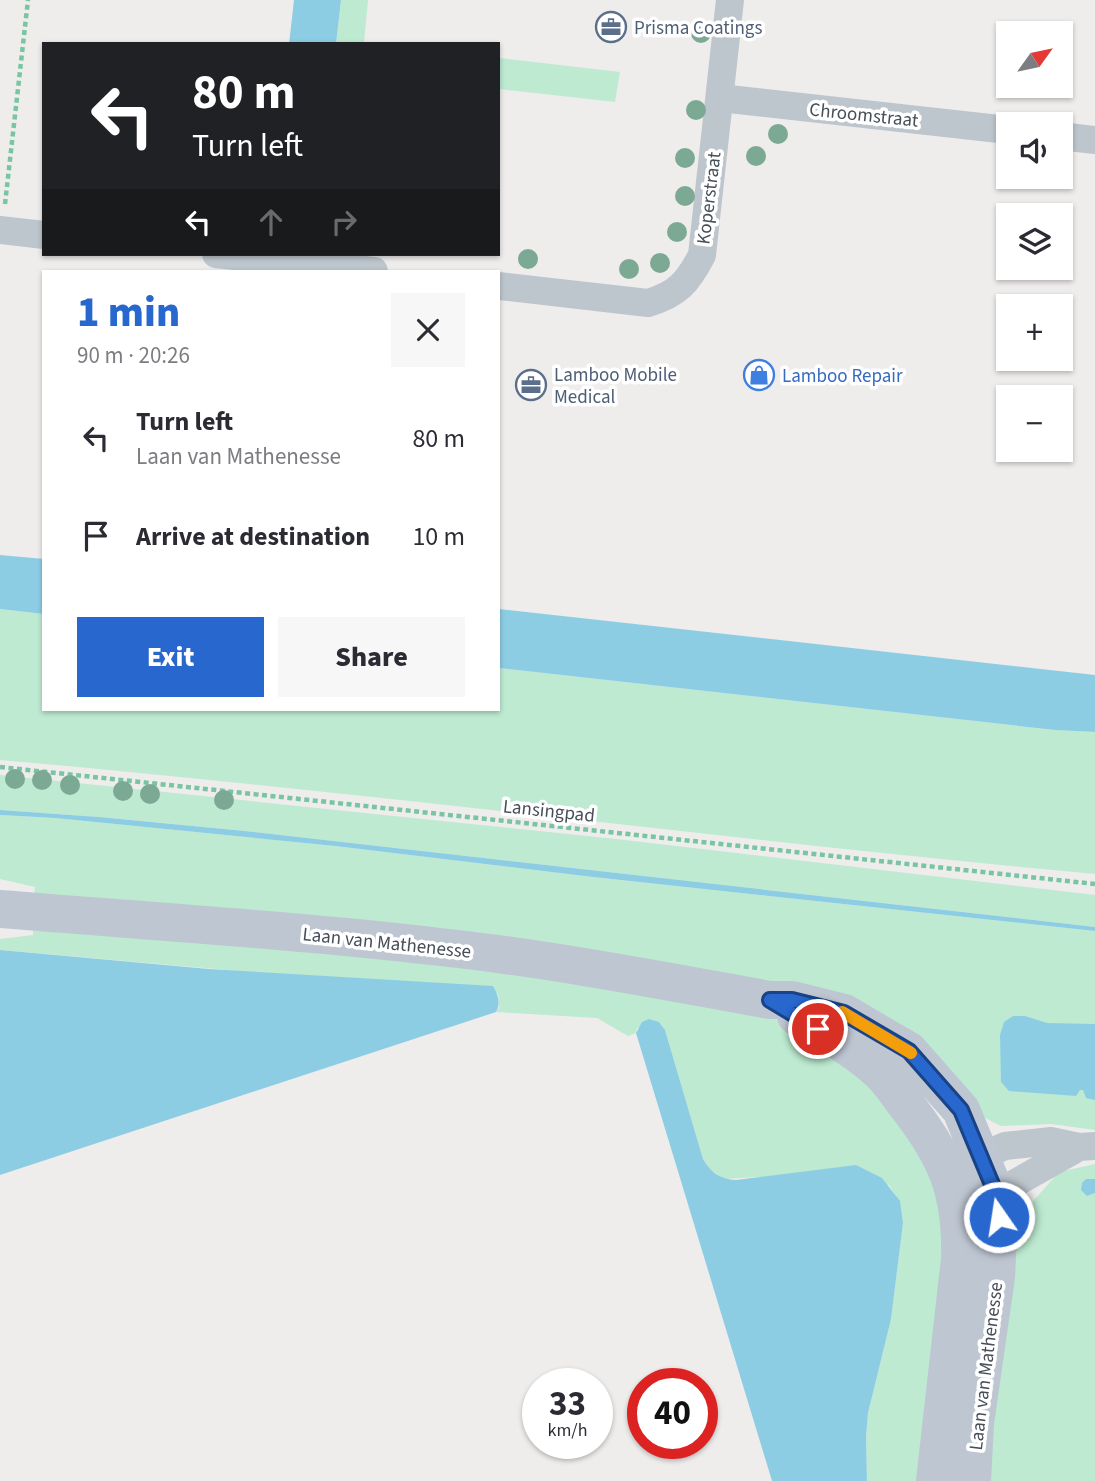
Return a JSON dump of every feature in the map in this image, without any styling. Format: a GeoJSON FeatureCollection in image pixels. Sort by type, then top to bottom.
{"type":"FeatureCollection","features":[{"type":"Feature","properties":{"kind":"street","name":"Koperstraat"},"geometry":{"type":"LineString","coordinates":[[500,286],[648,303],[666,298],[693,273],[702,255],[730,0]]}},
{"type":"Feature","properties":{"kind":"street","name":"Chroomstraat"},"geometry":{"type":"LineString","coordinates":[[720,98],[996,129]]}},
{"type":"Feature","properties":{"kind":"street"},"geometry":{"type":"LineString","coordinates":[[1073,137],[1095,139]]}},
{"type":"Feature","properties":{"kind":"street"},"geometry":{"type":"LineString","coordinates":[[3,218],[42,234]]}},
{"type":"Feature","properties":{"kind":"street"},"geometry":{"type":"LineString","coordinates":[[235,256],[365,270]]}},
{"type":"Feature","properties":{"kind":"street","name":"Laan van Mathenesse"},"geometry":{"type":"LineString","coordinates":[[0,909],[149,919],[440,947],[576,965],[770,1000],[792,1000],[844,1013],[909,1051],[961,1110],[996,1194],[999,1217],[996,1277],[975,1423],[972,1481]]}},
{"type":"Feature","properties":{"kind":"street","name":"Laan van Mathenesse"},"geometry":{"type":"LineString","coordinates":[[770,1000],[840,1042],[881,1073],[938,1147],[954,1191],[961,1224],[960,1259],[935,1481]]}},
{"type":"Feature","properties":{"kind":"street"},"geometry":{"type":"LineString","coordinates":[[954,1191],[980,1157],[1005,1146],[1051,1141],[1087,1146]]}},
{"type":"Feature","properties":{"kind":"street"},"geometry":{"type":"LineString","coordinates":[[954,1191],[996,1194],[1087,1146]]}},
{"type":"Feature","properties":{"kind":"path"},"geometry":{"type":"LineString","coordinates":[[3,218],[28,0]]}},
{"type":"Feature","properties":{"kind":"path","name":"Lansingpad"},"geometry":{"type":"LineString","coordinates":[[0,766],[1095,884]]}},
{"type":"Feature","properties":{"kind":"green space"},"geometry":{"type":"Polygon","coordinates":[[[341,0],[368,0],[364,42],[336,42],[341,0]]]}},
{"type":"Feature","properties":{"kind":"green space"},"geometry":{"type":"Polygon","coordinates":[[[500,58],[620,72],[615,102],[500,89],[500,58]]]}},
{"type":"Feature","properties":{"kind":"green space"},"geometry":{"type":"Polygon","coordinates":[[[0,609],[42,614],[42,711],[500,711],[500,668],[1055,730],[1095,732],[1095,874],[274,787],[0,760],[0,609]]]}},
{"type":"Feature","properties":{"kind":"green space"},"geometry":{"type":"Polygon","coordinates":[[[0,775],[616,839],[1095,895],[1095,927],[245,831],[0,810],[0,775]]]}},
{"type":"Feature","properties":{"kind":"green space"},"geometry":{"type":"Polygon","coordinates":[[[0,815],[335,846],[593,877],[1095,931],[1095,1130],[1051,1124],[1001,1126],[983,1117],[898,1033],[34,895],[35,887],[0,879],[0,815]]]}},
{"type":"Feature","properties":{"kind":"green space"},"geometry":{"type":"Polygon","coordinates":[[[33,927],[401,956],[681,998],[779,1020],[820,1037],[909,1119],[952,1223],[928,1481],[867,1481],[868,1413],[891,1318],[903,1223],[899,1201],[889,1185],[759,1177],[724,1179],[709,1169],[703,1159],[665,1030],[659,1022],[637,1028],[636,1033],[628,1036],[597,1018],[496,1012],[499,1008],[498,994],[0,950],[0,939],[33,935],[33,927]]]}},
{"type":"Feature","properties":{"kind":"green space"},"geometry":{"type":"Polygon","coordinates":[[[1095,1164],[1095,1179],[1086,1179],[1087,1196],[1095,1193],[1095,1481],[981,1481],[1012,1225],[1059,1172],[1095,1164]]]}},
{"type":"Feature","properties":{"kind":"water"},"geometry":{"type":"Polygon","coordinates":[[[294,0],[341,0],[336,42],[289,42],[294,0]]]}},
{"type":"Feature","properties":{"kind":"water"},"geometry":{"type":"Polygon","coordinates":[[[0,555],[42,559],[42,614],[0,609],[0,555]]]}},
{"type":"Feature","properties":{"kind":"water"},"geometry":{"type":"Polygon","coordinates":[[[500,609],[1095,675],[1095,732],[1055,730],[500,668],[500,609]]]}},
{"type":"Feature","properties":{"kind":"water"},"geometry":{"type":"Polygon","coordinates":[[[0,810],[245,831],[1095,927],[1095,931],[593,877],[335,846],[0,815],[0,810]]]}},
{"type":"Feature","properties":{"kind":"water"},"geometry":{"type":"Polygon","coordinates":[[[0,950],[209,969],[493,986],[498,1006],[496,1012],[0,1175],[0,950]]]}},
{"type":"Feature","properties":{"kind":"water"},"geometry":{"type":"Polygon","coordinates":[[[1013,1016],[1025,1016],[1047,1023],[1095,1024],[1095,1100],[1086,1098],[1083,1090],[1076,1096],[1009,1091],[1001,1082],[1000,1035],[1004,1022],[1013,1016]]]}},
{"type":"Feature","properties":{"kind":"water"},"geometry":{"type":"Polygon","coordinates":[[[649,1019],[659,1022],[665,1030],[703,1159],[716,1174],[736,1180],[856,1165],[882,1178],[900,1201],[903,1223],[891,1319],[868,1413],[867,1481],[772,1481],[636,1033],[642,1022],[649,1019]]]}},
{"type":"Feature","properties":{"kind":"water"},"geometry":{"type":"Polygon","coordinates":[[[1086,1179],[1095,1179],[1095,1193],[1087,1196],[1081,1190],[1086,1179]]]}},
{"type":"Feature","properties":{"kind":"slow traffic"},"geometry":{"type":"LineString","coordinates":[[842,1012],[911,1053]]}},
{"type":"Feature","properties":{"kind":"place","name":"Prisma Coatings"},"geometry":{"type":"Point","coordinates":[611,27]}},
{"type":"Feature","properties":{"kind":"place","name":"Lamboo Repair"},"geometry":{"type":"Point","coordinates":[759,375]}},
{"type":"Feature","properties":{"kind":"place","name":"Lamboo Mobile Medical"},"geometry":{"type":"Point","coordinates":[531,385]}},
{"type":"Feature","properties":{"kind":"route"},"geometry":{"type":"LineString","coordinates":[[818,1029],[770,1000],[792,1000],[844,1013],[909,1051],[961,1110],[996,1194],[999,1217]]}}]}
